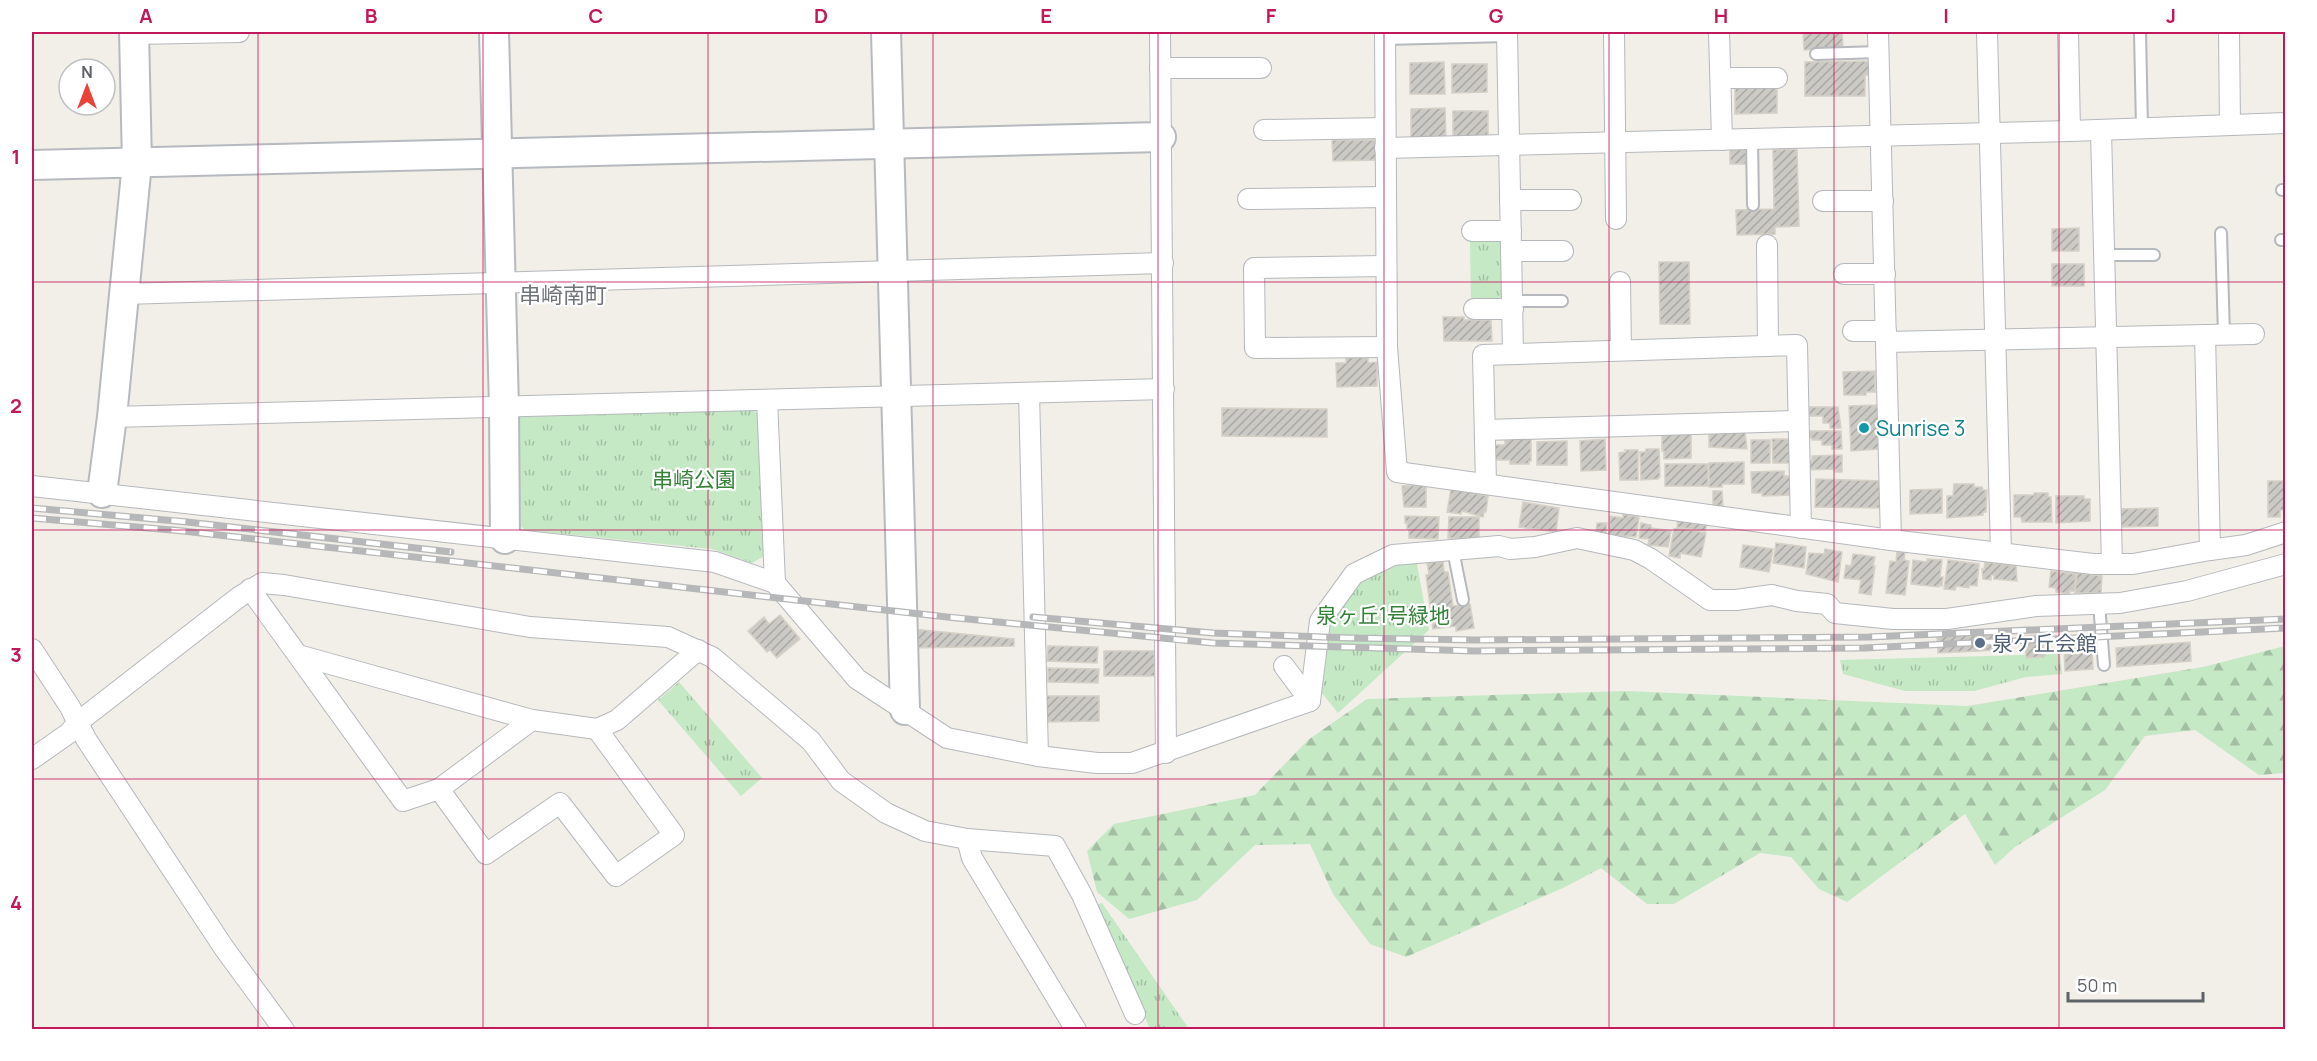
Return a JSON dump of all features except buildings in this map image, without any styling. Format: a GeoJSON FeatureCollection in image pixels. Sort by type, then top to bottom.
{"type":"FeatureCollection","features":[{"type":"Feature","properties":{"kind":"street"},"geometry":{"type":"LineString","coordinates":[[102,493],[112,417],[137,163],[134,33],[239,32]]}},
{"type":"Feature","properties":{"kind":"street"},"geometry":{"type":"LineString","coordinates":[[494,32],[504,406],[505,539]]}},
{"type":"Feature","properties":{"kind":"street"},"geometry":{"type":"LineString","coordinates":[[886,32],[905,710]]}},
{"type":"Feature","properties":{"kind":"street"},"geometry":{"type":"LineString","coordinates":[[1160,32],[1166,753]]}},
{"type":"Feature","properties":{"kind":"street"},"geometry":{"type":"LineString","coordinates":[[1614,32],[1616,219]]}},
{"type":"Feature","properties":{"kind":"street"},"geometry":{"type":"LineString","coordinates":[[1719,32],[1722,140]]}},
{"type":"Feature","properties":{"kind":"street"},"geometry":{"type":"LineString","coordinates":[[1878,32],[1891,540]]}},
{"type":"Feature","properties":{"kind":"street"},"geometry":{"type":"LineString","coordinates":[[1987,32],[2001,552]]}},
{"type":"Feature","properties":{"kind":"street"},"geometry":{"type":"LineString","coordinates":[[2068,32],[2070,132]]}},
{"type":"Feature","properties":{"kind":"street"},"geometry":{"type":"LineString","coordinates":[[2229,32],[2230,125]]}},
{"type":"Feature","properties":{"kind":"street"},"geometry":{"type":"LineString","coordinates":[[1507,34],[1513,354]]}},
{"type":"Feature","properties":{"kind":"street"},"geometry":{"type":"LineString","coordinates":[[1385,35],[1387,346],[1397,472],[1891,540],[2094,564],[2133,564],[2247,545],[2286,532]]}},
{"type":"Feature","properties":{"kind":"street"},"geometry":{"type":"LineString","coordinates":[[1160,68],[1261,68]]}},
{"type":"Feature","properties":{"kind":"street"},"geometry":{"type":"LineString","coordinates":[[1721,78],[1777,78]]}},
{"type":"Feature","properties":{"kind":"street"},"geometry":{"type":"LineString","coordinates":[[1385,148],[2070,132],[2286,123]]}},
{"type":"Feature","properties":{"kind":"street"},"geometry":{"type":"LineString","coordinates":[[1264,130],[1385,128]]}},
{"type":"Feature","properties":{"kind":"street"},"geometry":{"type":"LineString","coordinates":[[2101,131],[2112,564]]}},
{"type":"Feature","properties":{"kind":"street"},"geometry":{"type":"LineString","coordinates":[[32,165],[1161,137]]}},
{"type":"Feature","properties":{"kind":"street"},"geometry":{"type":"LineString","coordinates":[[1248,199],[1385,197]]}},
{"type":"Feature","properties":{"kind":"street"},"geometry":{"type":"LineString","coordinates":[[1510,200],[1571,200]]}},
{"type":"Feature","properties":{"kind":"street"},"geometry":{"type":"LineString","coordinates":[[1823,201],[1883,201]]}},
{"type":"Feature","properties":{"kind":"street"},"geometry":{"type":"LineString","coordinates":[[1472,231],[1511,231]]}},
{"type":"Feature","properties":{"kind":"street"},"geometry":{"type":"LineString","coordinates":[[1767,245],[1768,346]]}},
{"type":"Feature","properties":{"kind":"street"},"geometry":{"type":"LineString","coordinates":[[1511,251],[1563,251]]}},
{"type":"Feature","properties":{"kind":"street"},"geometry":{"type":"LineString","coordinates":[[124,294],[1163,263]]}},
{"type":"Feature","properties":{"kind":"street"},"geometry":{"type":"LineString","coordinates":[[1386,266],[1254,268],[1255,348],[1387,346]]}},
{"type":"Feature","properties":{"kind":"street"},"geometry":{"type":"LineString","coordinates":[[1844,274],[1885,274]]}},
{"type":"Feature","properties":{"kind":"street"},"geometry":{"type":"LineString","coordinates":[[1620,282],[1621,350]]}},
{"type":"Feature","properties":{"kind":"street"},"geometry":{"type":"LineString","coordinates":[[1474,309],[1512,305]]}},
{"type":"Feature","properties":{"kind":"street"},"geometry":{"type":"LineString","coordinates":[[1853,331],[1886,337],[1996,340],[2254,334]]}},
{"type":"Feature","properties":{"kind":"street"},"geometry":{"type":"LineString","coordinates":[[2210,550],[2214,335]]}},
{"type":"Feature","properties":{"kind":"street"},"geometry":{"type":"LineString","coordinates":[[1486,484],[1484,355],[1797,345],[1801,528]]}},
{"type":"Feature","properties":{"kind":"street"},"geometry":{"type":"LineString","coordinates":[[112,417],[1164,389]]}},
{"type":"Feature","properties":{"kind":"street"},"geometry":{"type":"LineString","coordinates":[[1029,393],[1038,756]]}},
{"type":"Feature","properties":{"kind":"street"},"geometry":{"type":"LineString","coordinates":[[767,400],[775,583]]}},
{"type":"Feature","properties":{"kind":"street"},"geometry":{"type":"LineString","coordinates":[[1485,430],[1798,421]]}},
{"type":"Feature","properties":{"kind":"street"},"geometry":{"type":"LineString","coordinates":[[32,486],[715,562],[775,583],[857,679],[947,738],[1038,756],[1097,763],[1132,763],[1310,701]]}},
{"type":"Feature","properties":{"kind":"street"},"geometry":{"type":"LineString","coordinates":[[1310,701],[1320,621],[1354,574],[1393,555],[1499,546],[1510,549],[1535,548],[1577,538],[1634,550],[1651,559],[1710,600],[1736,600],[1772,595],[1797,601],[1827,604],[1835,613],[1893,619],[1947,619],[2036,606],[2120,603],[2187,591],[2286,564]]}},
{"type":"Feature","properties":{"kind":"street"},"geometry":{"type":"LineString","coordinates":[[32,759],[69,733],[77,723],[250,589],[262,583],[530,627],[668,638],[712,657],[811,741],[841,781],[886,813],[925,831],[967,839],[1054,846],[1082,895],[1136,1014]]}},
{"type":"Feature","properties":{"kind":"street"},"geometry":{"type":"LineString","coordinates":[[250,589],[403,801],[439,789],[532,720]]}},
{"type":"Feature","properties":{"kind":"street"},"geometry":{"type":"LineString","coordinates":[[32,649],[70,707],[77,723],[224,948],[284,1029]]}},
{"type":"Feature","properties":{"kind":"street"},"geometry":{"type":"LineString","coordinates":[[298,655],[532,720],[597,729],[617,720],[698,650]]}},
{"type":"Feature","properties":{"kind":"street"},"geometry":{"type":"LineString","coordinates":[[1284,666],[1310,701]]}},
{"type":"Feature","properties":{"kind":"street"},"geometry":{"type":"LineString","coordinates":[[439,789],[486,854],[560,803],[616,876],[674,835],[597,729]]}},
{"type":"Feature","properties":{"kind":"street"},"geometry":{"type":"LineString","coordinates":[[967,839],[972,858],[1076,1029]]}},
{"type":"Feature","properties":{"kind":"lane"},"geometry":{"type":"LineString","coordinates":[[2140,32],[2142,128]]}},
{"type":"Feature","properties":{"kind":"lane"},"geometry":{"type":"LineString","coordinates":[[1385,35],[1507,34]]}},
{"type":"Feature","properties":{"kind":"lane"},"geometry":{"type":"LineString","coordinates":[[1816,54],[1879,52]]}},
{"type":"Feature","properties":{"kind":"lane"},"geometry":{"type":"LineString","coordinates":[[1752,139],[1753,205]]}},
{"type":"Feature","properties":{"kind":"lane"},"geometry":{"type":"LineString","coordinates":[[2214,335],[2221,233]]}},
{"type":"Feature","properties":{"kind":"lane"},"geometry":{"type":"LineString","coordinates":[[2104,255],[2154,255]]}},
{"type":"Feature","properties":{"kind":"lane"},"geometry":{"type":"LineString","coordinates":[[1512,305],[1562,301]]}},
{"type":"Feature","properties":{"kind":"lane"},"geometry":{"type":"LineString","coordinates":[[1453,550],[1463,600]]}},
{"type":"Feature","properties":{"kind":"lane"},"geometry":{"type":"LineString","coordinates":[[2099,604],[2104,665]]}},
{"type":"Feature","properties":{"kind":"green space"},"geometry":{"type":"Polygon","coordinates":[[[1470,238],[1502,238],[1506,300],[1471,304],[1470,238]]]}},
{"type":"Feature","properties":{"kind":"green space","name":"串崎公園"},"geometry":{"type":"Polygon","coordinates":[[[751,408],[760,416],[764,556],[752,563],[712,549],[525,530],[521,526],[517,420],[522,414],[751,408]]]}},
{"type":"Feature","properties":{"kind":"green space","name":"泉ヶ丘1号緑地"},"geometry":{"type":"Polygon","coordinates":[[[1393,559],[1416,559],[1429,630],[1338,713],[1318,688],[1327,618],[1356,577],[1393,559]]]}},
{"type":"Feature","properties":{"kind":"green space"},"geometry":{"type":"Polygon","coordinates":[[[2285,646],[2285,773],[2259,775],[2195,730],[2145,736],[2105,790],[2015,847],[1995,865],[1965,814],[1847,902],[1819,889],[1791,857],[1760,853],[1674,904],[1647,904],[1601,868],[1565,887],[1406,957],[1370,944],[1333,894],[1310,844],[1255,845],[1197,900],[1129,919],[1097,892],[1087,851],[1114,824],[1255,795],[1308,740],[1367,699],[1626,691],[1967,706],[2203,667],[2285,646]]]}},
{"type":"Feature","properties":{"kind":"green space"},"geometry":{"type":"Polygon","coordinates":[[[2060,654],[2062,674],[2026,677],[1974,691],[1905,691],[1843,674],[1840,660],[2060,654]]]}},
{"type":"Feature","properties":{"kind":"green space"},"geometry":{"type":"Polygon","coordinates":[[[679,682],[762,778],[741,796],[658,700],[679,682]]]}},
{"type":"Feature","properties":{"kind":"green space"},"geometry":{"type":"Polygon","coordinates":[[[1102,903],[1189,1029],[1150,1029],[1095,905],[1102,903]]]}},
{"type":"Feature","properties":{"kind":"railway"},"geometry":{"type":"LineString","coordinates":[[32,508],[187,522],[451,552]]}},
{"type":"Feature","properties":{"kind":"railway"},"geometry":{"type":"LineString","coordinates":[[32,518],[183,531],[947,617],[1213,643],[1474,651],[1864,648],[2286,628]]}},
{"type":"Feature","properties":{"kind":"railway"},"geometry":{"type":"LineString","coordinates":[[1033,617],[1213,633],[1476,640],[1869,637],[2286,619]]}},
{"type":"Feature","properties":{"kind":"place","name":"Sunrise 3"},"geometry":{"type":"Point","coordinates":[1864,428]}},
{"type":"Feature","properties":{"kind":"place","name":"泉ケ丘会館"},"geometry":{"type":"Point","coordinates":[1980,643]}},
{"type":"Feature","properties":{"kind":"district","name":"串崎南町"},"geometry":{"type":"Point","coordinates":[563,295]}}]}
